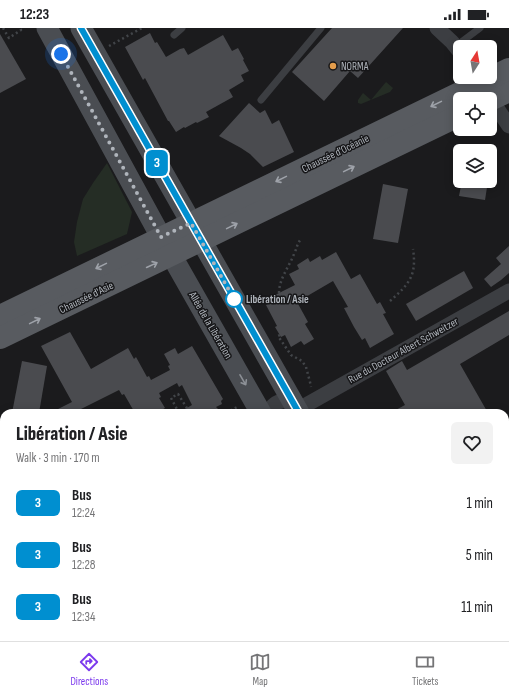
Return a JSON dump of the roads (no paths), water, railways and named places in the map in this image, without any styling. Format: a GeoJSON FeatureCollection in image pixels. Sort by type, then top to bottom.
{"type":"FeatureCollection","features":[{"type":"Feature","properties":{"kind":"main road","name":"Chaussée d'Océanie"},"geometry":{"type":"LineString","coordinates":[[166,246],[490,90],[509,69]]}},
{"type":"Feature","properties":{"kind":"main road","name":"Chaussée d'Océanie"},"geometry":{"type":"LineString","coordinates":[[196,232],[453,118]]}},
{"type":"Feature","properties":{"kind":"main road","name":"Chaussée d'Asie"},"geometry":{"type":"LineString","coordinates":[[0,316],[166,246]]}},
{"type":"Feature","properties":{"kind":"main road","name":"Chaussée d'Asie"},"geometry":{"type":"LineString","coordinates":[[0,338],[166,246]]}},
{"type":"Feature","properties":{"kind":"street","name":"Allée de la Libération"},"geometry":{"type":"LineString","coordinates":[[46,28],[253,408]]}},
{"type":"Feature","properties":{"kind":"street"},"geometry":{"type":"LineString","coordinates":[[81,28],[297,409]]}},
{"type":"Feature","properties":{"kind":"street"},"geometry":{"type":"LineString","coordinates":[[437,28],[453,44]]}},
{"type":"Feature","properties":{"kind":"street"},"geometry":{"type":"LineString","coordinates":[[490,90],[509,126]]}},
{"type":"Feature","properties":{"kind":"street","name":"Rue du Docteur Albert Schweitzer"},"geometry":{"type":"LineString","coordinates":[[297,409],[509,291]]}},
{"type":"Feature","properties":{"kind":"street"},"geometry":{"type":"LineString","coordinates":[[270,409],[273,405],[278,402],[288,401],[297,409]]}},
{"type":"Feature","properties":{"kind":"lane"},"geometry":{"type":"LineString","coordinates":[[174,35],[182,28]]}},
{"type":"Feature","properties":{"kind":"lane"},"geometry":{"type":"LineString","coordinates":[[261,100],[321,28]]}},
{"type":"Feature","properties":{"kind":"lane"},"geometry":{"type":"LineString","coordinates":[[467,40],[480,28]]}},
{"type":"Feature","properties":{"kind":"place","name":"NORMA"},"geometry":{"type":"Point","coordinates":[333,66]}},
{"type":"Feature","properties":{"kind":"place","name":"Libération / Asie"},"geometry":{"type":"Point","coordinates":[234,299]}}]}
